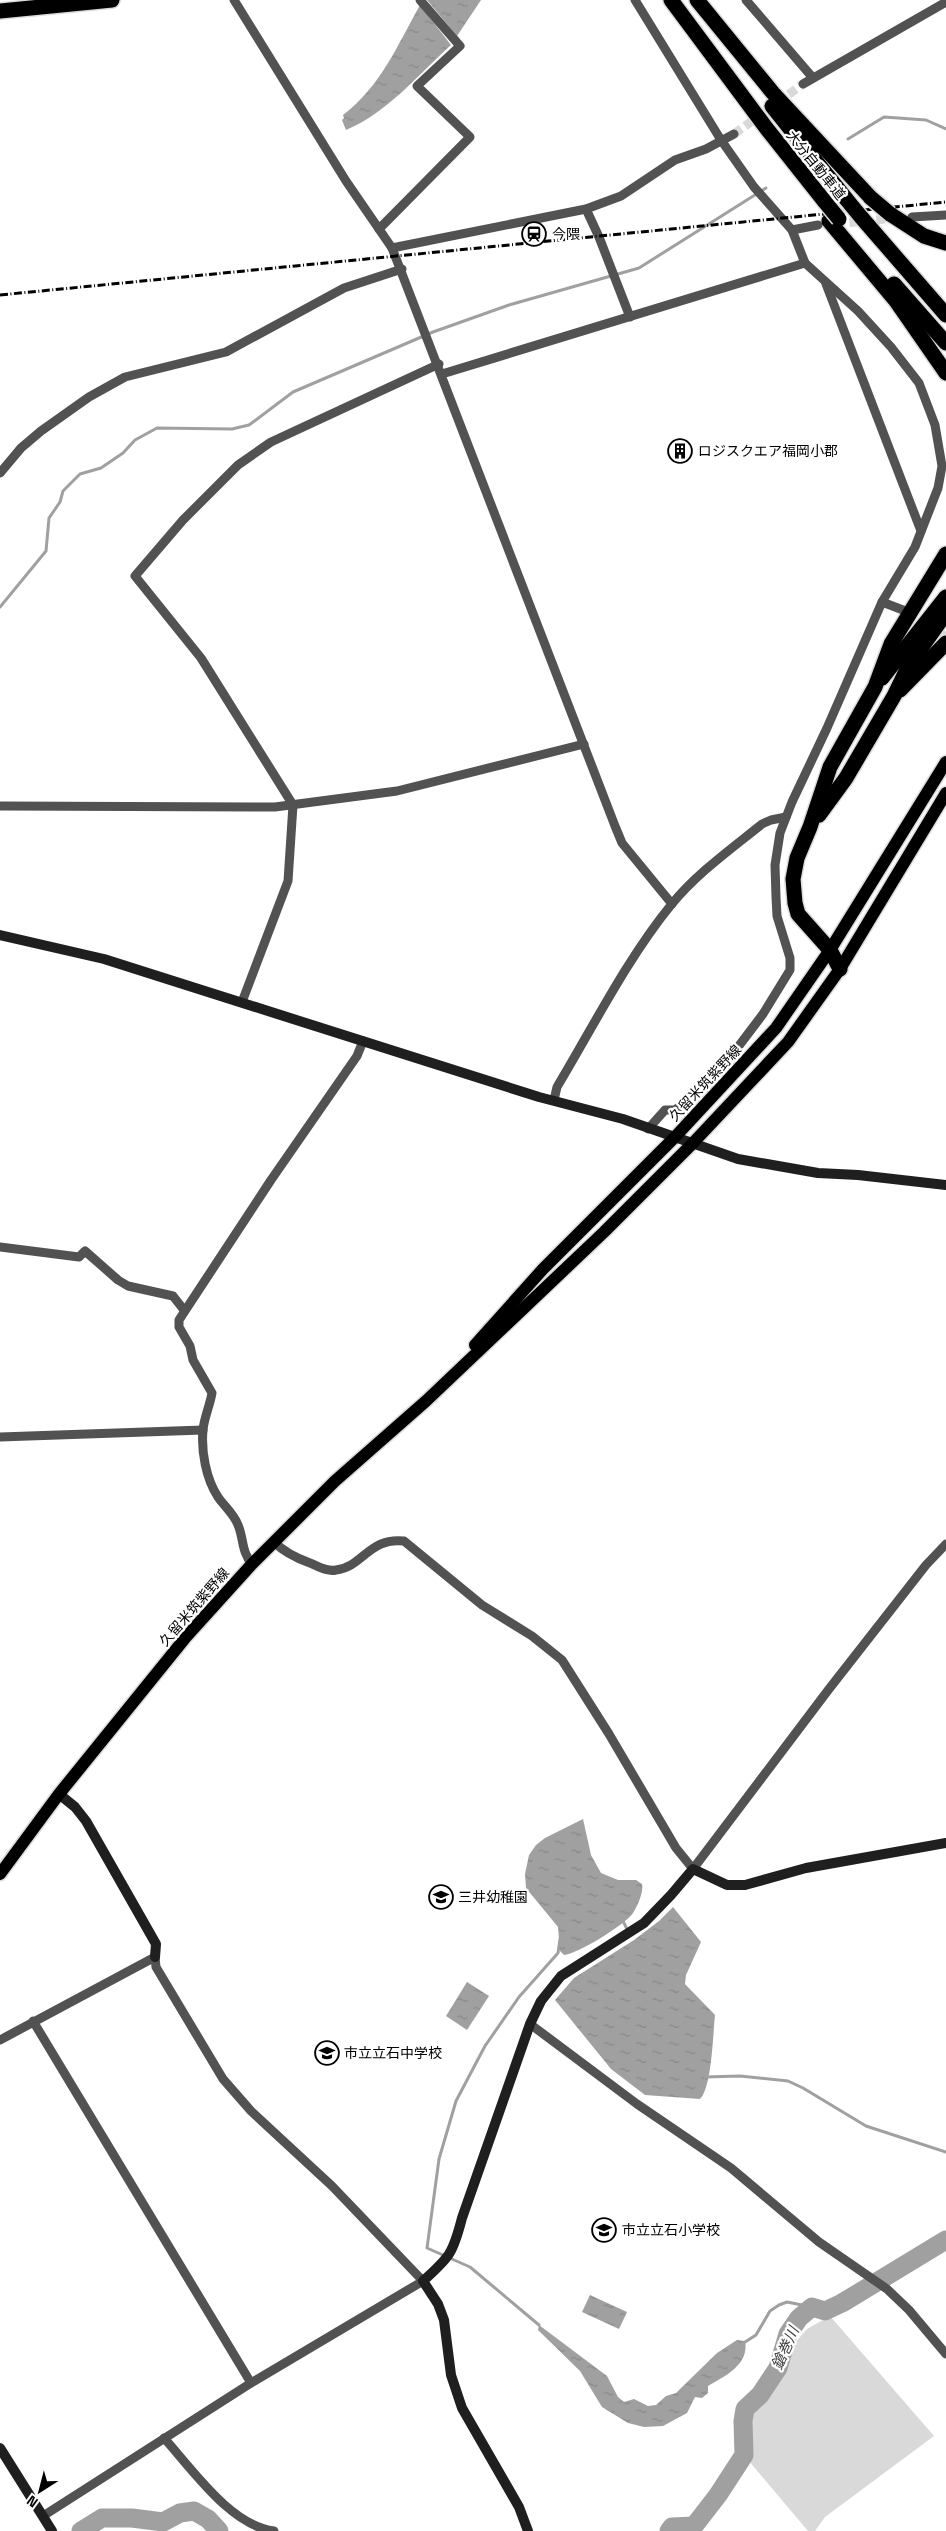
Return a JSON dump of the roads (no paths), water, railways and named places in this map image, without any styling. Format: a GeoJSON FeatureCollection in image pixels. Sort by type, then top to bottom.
{"type":"FeatureCollection","features":[{"type":"Feature","properties":{"kind":"highway"},"geometry":{"type":"LineString","coordinates":[[0,11],[112,0]]}},
{"type":"Feature","properties":{"kind":"highway","name":"大分自動車道"},"geometry":{"type":"LineString","coordinates":[[671,0],[820,203],[829,222],[946,344]]}},
{"type":"Feature","properties":{"kind":"highway"},"geometry":{"type":"LineString","coordinates":[[696,0],[773,93],[871,198],[890,214],[924,236],[946,243]]}},
{"type":"Feature","properties":{"kind":"highway","name":"大分自動車道"},"geometry":{"type":"LineString","coordinates":[[696,0],[758,87],[861,217],[946,316]]}},
{"type":"Feature","properties":{"kind":"highway"},"geometry":{"type":"LineString","coordinates":[[829,222],[896,301],[946,373]]}},
{"type":"Feature","properties":{"kind":"highway"},"geometry":{"type":"LineString","coordinates":[[875,687],[891,644],[946,554]]}},
{"type":"Feature","properties":{"kind":"highway"},"geometry":{"type":"LineString","coordinates":[[840,969],[830,950],[798,914],[793,878],[796,865],[830,767],[875,687],[946,597]]}},
{"type":"Feature","properties":{"kind":"highway"},"geometry":{"type":"LineString","coordinates":[[810,827],[846,778],[894,696],[909,664],[946,613]]}},
{"type":"Feature","properties":{"kind":"highway"},"geometry":{"type":"LineString","coordinates":[[894,696],[946,643]]}},
{"type":"Feature","properties":{"kind":"main road","name":"久留米筑紫野線"},"geometry":{"type":"LineString","coordinates":[[440,1387],[490,1326],[543,1269],[675,1136],[776,1028],[830,950],[946,762]]}},
{"type":"Feature","properties":{"kind":"main road","name":"久留米筑紫野線"},"geometry":{"type":"LineString","coordinates":[[0,1874],[59,1794],[186,1637],[252,1564],[335,1482],[440,1387],[604,1232],[692,1144],[788,1042],[840,969],[946,793]]}},
{"type":"Feature","properties":{"kind":"street"},"geometry":{"type":"LineString","coordinates":[[234,0],[346,181],[392,248],[402,269],[622,843],[672,904]]}},
{"type":"Feature","properties":{"kind":"street"},"geometry":{"type":"LineString","coordinates":[[379,229],[470,137],[417,86],[460,46],[420,0]]}},
{"type":"Feature","properties":{"kind":"street"},"geometry":{"type":"LineString","coordinates":[[635,0],[721,140],[754,187],[792,230],[805,263],[858,311],[892,347],[919,383],[928,404],[940,446],[942,466],[938,488],[915,546],[882,602],[780,833],[774,866],[777,916],[790,958],[790,970],[763,1014],[735,1051],[680,1106],[675,1110],[665,1110],[648,1129]]}},
{"type":"Feature","properties":{"kind":"street"},"geometry":{"type":"LineString","coordinates":[[746,0],[814,78]]}},
{"type":"Feature","properties":{"kind":"street"},"geometry":{"type":"LineString","coordinates":[[803,84],[946,2]]}},
{"type":"Feature","properties":{"kind":"street"},"geometry":{"type":"LineString","coordinates":[[392,248],[586,209],[621,196],[675,160],[706,149],[734,134]]}},
{"type":"Feature","properties":{"kind":"street"},"geometry":{"type":"LineString","coordinates":[[586,209],[630,317]]}},
{"type":"Feature","properties":{"kind":"street"},"geometry":{"type":"LineString","coordinates":[[912,217],[946,215]]}},
{"type":"Feature","properties":{"kind":"street"},"geometry":{"type":"LineString","coordinates":[[792,230],[829,222]]}},
{"type":"Feature","properties":{"kind":"street"},"geometry":{"type":"LineString","coordinates":[[442,374],[805,263]]}},
{"type":"Feature","properties":{"kind":"street"},"geometry":{"type":"LineString","coordinates":[[0,473],[21,448],[41,431],[89,397],[125,377],[226,352],[344,288],[402,269]]}},
{"type":"Feature","properties":{"kind":"street"},"geometry":{"type":"LineString","coordinates":[[826,284],[921,531]]}},
{"type":"Feature","properties":{"kind":"street"},"geometry":{"type":"LineString","coordinates":[[242,1002],[288,880],[293,805],[201,658],[135,576],[183,520],[238,465],[271,442],[438,364]]}},
{"type":"Feature","properties":{"kind":"street"},"geometry":{"type":"LineString","coordinates":[[882,602],[903,610]]}},
{"type":"Feature","properties":{"kind":"street"},"geometry":{"type":"LineString","coordinates":[[0,806],[275,807],[397,791],[584,744]]}},
{"type":"Feature","properties":{"kind":"street"},"geometry":{"type":"LineString","coordinates":[[554,1100],[557,1087],[647,937],[672,904],[704,871],[762,824],[786,817]]}},
{"type":"Feature","properties":{"kind":"street"},"geometry":{"type":"LineString","coordinates":[[0,934],[104,959],[554,1100],[594,1110],[738,1159],[785,1169],[946,1185]]}},
{"type":"Feature","properties":{"kind":"street"},"geometry":{"type":"LineString","coordinates":[[252,1564],[242,1546],[238,1525],[217,1496],[209,1477],[203,1454],[203,1430],[212,1392],[192,1360],[190,1346],[179,1327],[179,1320],[357,1056],[363,1041]]}},
{"type":"Feature","properties":{"kind":"street"},"geometry":{"type":"LineString","coordinates":[[0,1247],[79,1257],[85,1251],[118,1280],[128,1286],[173,1296],[184,1310]]}},
{"type":"Feature","properties":{"kind":"street"},"geometry":{"type":"LineString","coordinates":[[0,1437],[203,1430]]}},
{"type":"Feature","properties":{"kind":"street"},"geometry":{"type":"LineString","coordinates":[[274,1542],[282,1550],[300,1560],[335,1571],[344,1568],[379,1544],[391,1539],[404,1541],[482,1605],[550,1649],[571,1671],[639,1781],[676,1848],[693,1869],[728,1885],[745,1885],[806,1868],[946,1843]]}},
{"type":"Feature","properties":{"kind":"street"},"geometry":{"type":"LineString","coordinates":[[43,2516],[251,2383],[422,2281],[447,2260],[454,2248],[462,2218],[530,2024],[541,2001],[561,1976],[644,1923],[671,1896],[835,1681],[926,1565],[946,1544]]}},
{"type":"Feature","properties":{"kind":"street"},"geometry":{"type":"LineString","coordinates":[[59,1794],[75,1807],[86,1821],[156,1944],[156,1967],[223,2079],[251,2111],[332,2186],[422,2281],[438,2304],[444,2320],[451,2375],[462,2408],[519,2507],[528,2531]]}},
{"type":"Feature","properties":{"kind":"street"},"geometry":{"type":"LineString","coordinates":[[0,2040],[155,1957]]}},
{"type":"Feature","properties":{"kind":"street"},"geometry":{"type":"LineString","coordinates":[[33,2021],[251,2383]]}},
{"type":"Feature","properties":{"kind":"street"},"geometry":{"type":"LineString","coordinates":[[530,2024],[637,2104],[731,2168],[819,2242],[887,2289],[909,2310],[946,2354]]}},
{"type":"Feature","properties":{"kind":"street"},"geometry":{"type":"LineString","coordinates":[[164,2438],[233,2514],[259,2528],[274,2531]]}},
{"type":"Feature","properties":{"kind":"street"},"geometry":{"type":"LineString","coordinates":[[0,2448],[52,2531]]}},
{"type":"Feature","properties":{"kind":"water"},"geometry":{"type":"Polygon","coordinates":[[[427,0],[481,0],[457,36],[427,0]]]}},
{"type":"Feature","properties":{"kind":"water"},"geometry":{"type":"Polygon","coordinates":[[[420,5],[451,45],[389,104],[361,123],[346,130],[342,120],[344,118],[343,115],[356,104],[378,78],[396,50],[420,5]]]}},
{"type":"Feature","properties":{"kind":"water"},"geometry":{"type":"Polygon","coordinates":[[[583,1819],[591,1855],[601,1873],[618,1880],[636,1880],[642,1884],[642,1891],[633,1913],[621,1924],[579,1950],[564,1955],[560,1951],[558,1927],[526,1888],[525,1874],[529,1855],[536,1845],[545,1838],[583,1819]]]}},
{"type":"Feature","properties":{"kind":"water"},"geometry":{"type":"Polygon","coordinates":[[[673,1907],[701,1942],[686,1975],[685,1984],[715,2015],[709,2072],[704,2093],[700,2099],[645,2095],[611,2069],[555,2000],[574,1978],[634,1940],[659,1921],[673,1907]]]}},
{"type":"Feature","properties":{"kind":"water"},"geometry":{"type":"Polygon","coordinates":[[[467,1982],[489,1996],[467,2030],[446,2016],[467,1982]]]}},
{"type":"Feature","properties":{"kind":"water"},"geometry":{"type":"Polygon","coordinates":[[[590,2295],[627,2312],[619,2329],[582,2312],[590,2295]]]}},
{"type":"Feature","properties":{"kind":"water"},"geometry":{"type":"Polygon","coordinates":[[[539,2325],[607,2376],[618,2397],[624,2402],[634,2399],[648,2406],[656,2405],[666,2396],[676,2393],[717,2353],[737,2340],[745,2341],[745,2349],[743,2357],[734,2369],[708,2386],[708,2393],[702,2398],[695,2397],[687,2413],[663,2426],[644,2427],[628,2423],[602,2407],[580,2371],[538,2330],[539,2325]]]}},
{"type":"Feature","properties":{"kind":"waterway"},"geometry":{"type":"LineString","coordinates":[[848,139],[884,117],[926,120],[946,129]]}},
{"type":"Feature","properties":{"kind":"waterway"},"geometry":{"type":"LineString","coordinates":[[0,607],[46,551],[49,518],[60,502],[63,491],[80,474],[101,468],[123,453],[135,440],[157,428],[232,429],[249,425],[293,392],[433,332],[509,305],[639,268],[766,188]]}},
{"type":"Feature","properties":{"kind":"waterway"},"geometry":{"type":"LineString","coordinates":[[622,1919],[628,1931]]}},
{"type":"Feature","properties":{"kind":"waterway"},"geometry":{"type":"LineString","coordinates":[[539,2325],[470,2267],[427,2248],[439,2159],[456,2101],[485,2046],[519,1997],[558,1953],[560,1939]]}},
{"type":"Feature","properties":{"kind":"waterway"},"geometry":{"type":"LineString","coordinates":[[705,2077],[740,2076],[788,2081],[866,2126],[946,2152]]}},
{"type":"Feature","properties":{"kind":"waterway","name":"鎗巻川"},"geometry":{"type":"LineString","coordinates":[[669,2531],[672,2527],[694,2526],[718,2495],[744,2455],[743,2421],[745,2409],[760,2395],[778,2368],[788,2334],[799,2318],[812,2307],[825,2311],[842,2303],[946,2240]]}},
{"type":"Feature","properties":{"kind":"waterway"},"geometry":{"type":"LineString","coordinates":[[742,2344],[756,2335],[770,2311],[779,2305],[787,2302],[812,2307]]}},
{"type":"Feature","properties":{"kind":"waterway","name":"鎗巻川"},"geometry":{"type":"LineString","coordinates":[[81,2531],[102,2518],[132,2518],[163,2522],[180,2513],[194,2511],[208,2519],[219,2531]]}},
{"type":"Feature","properties":{"kind":"tunnel"},"geometry":{"type":"LineString","coordinates":[[734,134],[803,84]]}},
{"type":"Feature","properties":{"kind":"tunnel"},"geometry":{"type":"LineString","coordinates":[[836,224],[895,218]]}},
{"type":"Feature","properties":{"kind":"tunnel"},"geometry":{"type":"LineString","coordinates":[[907,612],[946,637]]}},
{"type":"Feature","properties":{"kind":"railway"},"geometry":{"type":"LineString","coordinates":[[0,295],[946,202]]}},
{"type":"Feature","properties":{"kind":"place","name":"今隈"},"geometry":{"type":"Point","coordinates":[534,234]}},
{"type":"Feature","properties":{"kind":"place","name":"ロジスクエア福岡小郡"},"geometry":{"type":"Point","coordinates":[680,451]}},
{"type":"Feature","properties":{"kind":"place","name":"三井幼稚園"},"geometry":{"type":"Point","coordinates":[441,1897]}},
{"type":"Feature","properties":{"kind":"place","name":"市立立石中学校"},"geometry":{"type":"Point","coordinates":[327,2053]}},
{"type":"Feature","properties":{"kind":"place","name":"市立立石小学校"},"geometry":{"type":"Point","coordinates":[604,2230]}}]}
